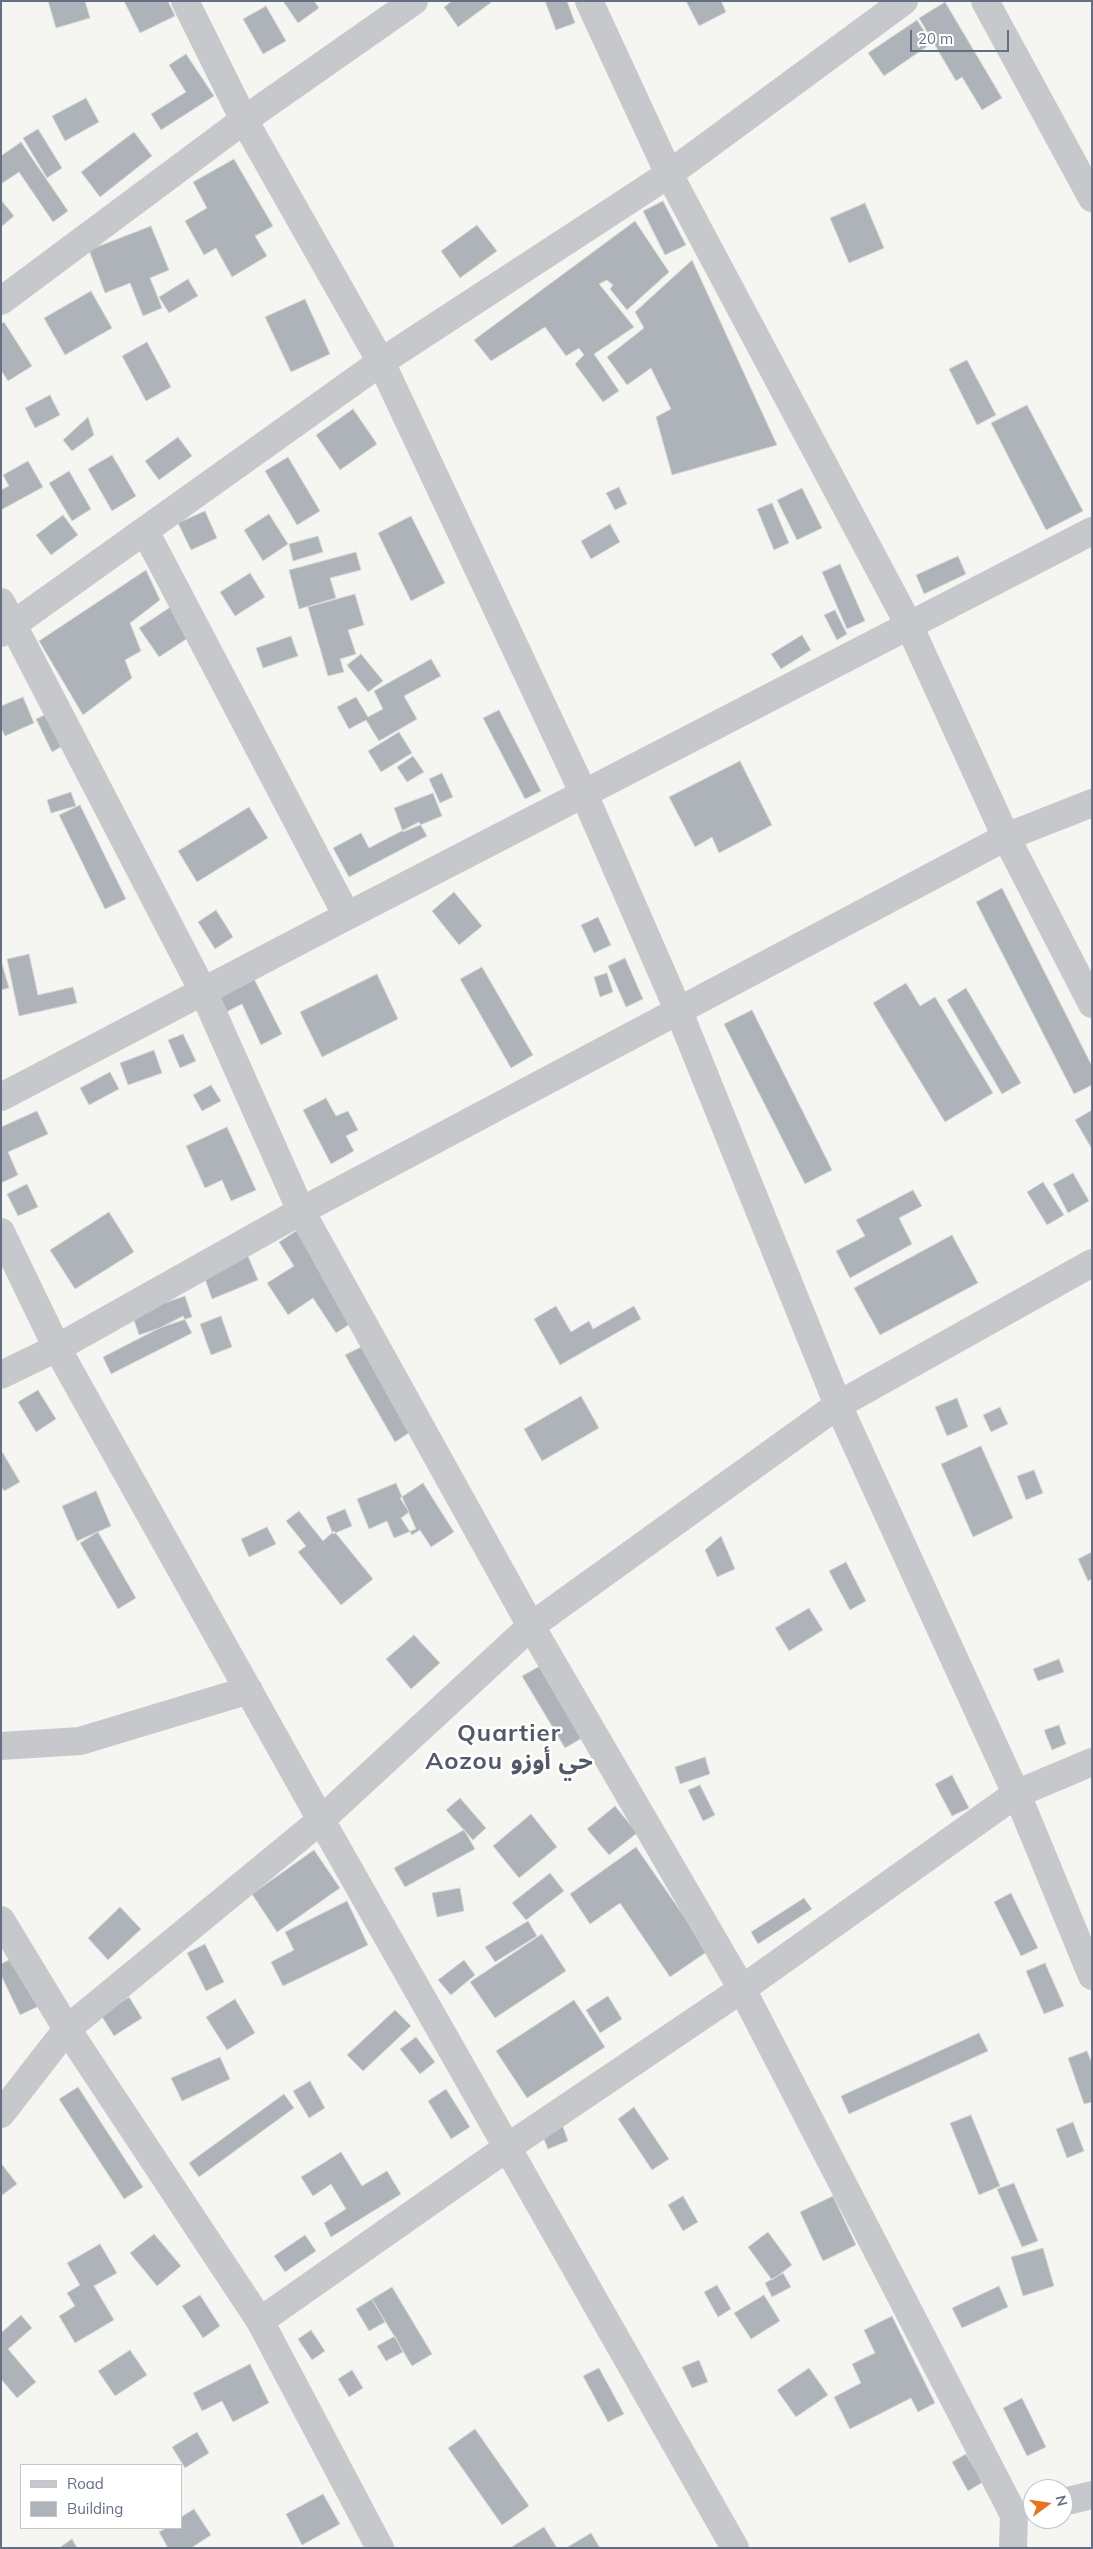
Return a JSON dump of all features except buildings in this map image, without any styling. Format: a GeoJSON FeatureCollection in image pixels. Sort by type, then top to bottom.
{"type":"FeatureCollection","features":[{"type":"Feature","properties":{"kind":"street"},"geometry":{"type":"LineString","coordinates":[[185,1],[244,120],[381,362],[584,794],[679,1012],[838,1405],[1016,1794],[1092,1976]]}},
{"type":"Feature","properties":{"kind":"street"},"geometry":{"type":"LineString","coordinates":[[1,301],[244,120],[414,1]]}},
{"type":"Feature","properties":{"kind":"street"},"geometry":{"type":"LineString","coordinates":[[589,1],[669,174],[909,626],[1006,837],[1092,1004]]}},
{"type":"Feature","properties":{"kind":"street"},"geometry":{"type":"LineString","coordinates":[[904,1],[669,174],[381,362],[145,531],[5,619],[203,991],[301,1211],[531,1626],[742,1989],[1023,2512],[1014,2548]]}},
{"type":"Feature","properties":{"kind":"street"},"geometry":{"type":"LineString","coordinates":[[985,1],[1092,198]]}},
{"type":"Feature","properties":{"kind":"street"},"geometry":{"type":"LineString","coordinates":[[145,531],[347,916]]}},
{"type":"Feature","properties":{"kind":"street"},"geometry":{"type":"LineString","coordinates":[[1,1097],[1092,531]]}},
{"type":"Feature","properties":{"kind":"street"},"geometry":{"type":"LineString","coordinates":[[1,1375],[57,1348],[301,1211],[1006,837],[1092,803]]}},
{"type":"Feature","properties":{"kind":"street"},"geometry":{"type":"LineString","coordinates":[[1,1232],[57,1348],[321,1820],[735,2548]]}},
{"type":"Feature","properties":{"kind":"street"},"geometry":{"type":"LineString","coordinates":[[1,2114],[67,2029],[321,1820],[531,1626],[838,1405],[1092,1264]]}},
{"type":"Feature","properties":{"kind":"street"},"geometry":{"type":"LineString","coordinates":[[1,1746],[80,1741],[248,1690]]}},
{"type":"Feature","properties":{"kind":"street"},"geometry":{"type":"LineString","coordinates":[[260,2321],[508,2148],[742,1989],[1016,1794],[1092,1762]]}},
{"type":"Feature","properties":{"kind":"street"},"geometry":{"type":"LineString","coordinates":[[1,1920],[67,2029],[260,2321],[380,2548]]}},
{"type":"Feature","properties":{"kind":"street"},"geometry":{"type":"LineString","coordinates":[[1073,2500],[1092,2495]]}},
{"type":"Feature","properties":{"kind":"district","name":"Quartier Aozou حي أوزو"},"geometry":{"type":"Point","coordinates":[509,1748]}}]}
